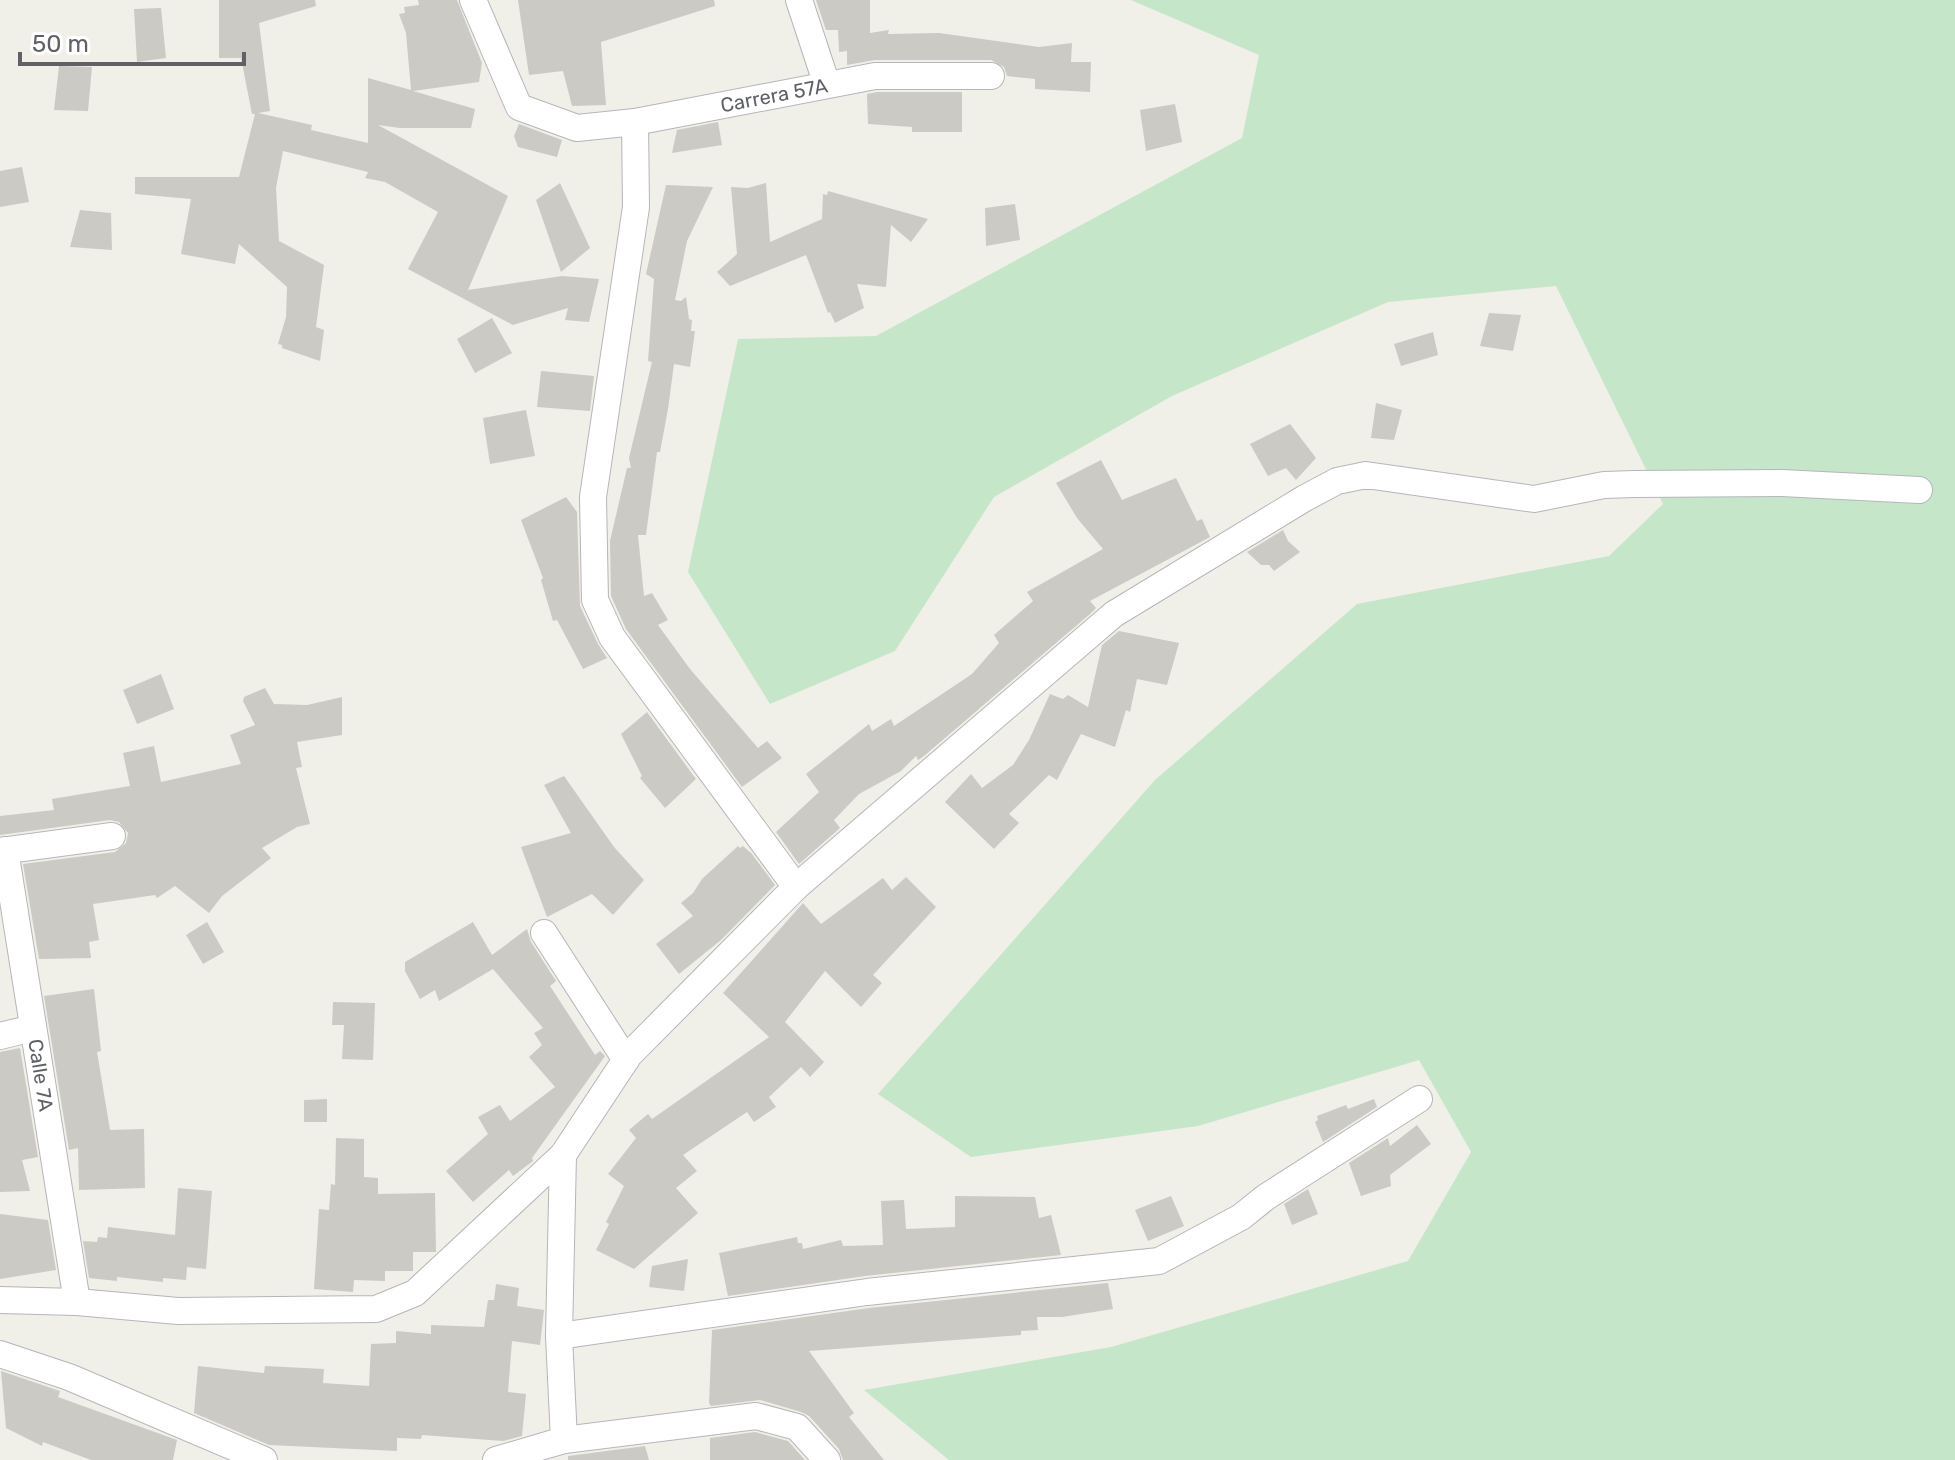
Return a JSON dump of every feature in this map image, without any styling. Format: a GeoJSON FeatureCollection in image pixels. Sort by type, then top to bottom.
{"type":"FeatureCollection","features":[{"type":"Feature","properties":{"kind":"street","name":"Carrera 57A"},"geometry":{"type":"LineString","coordinates":[[481,2],[519,107],[577,128],[635,122],[827,85],[799,0]]}},
{"type":"Feature","properties":{"kind":"street"},"geometry":{"type":"LineString","coordinates":[[827,85],[875,76],[991,76]]}},
{"type":"Feature","properties":{"kind":"street"},"geometry":{"type":"LineString","coordinates":[[635,122],[636,207],[593,497],[595,600],[612,637],[796,887]]}},
{"type":"Feature","properties":{"kind":"street"},"geometry":{"type":"LineString","coordinates":[[0,1300],[77,1302],[178,1311],[376,1309],[415,1293],[563,1155],[626,1060],[796,887],[1114,614],[1337,481],[1366,475],[1534,499],[1604,485],[1635,484],[1782,483],[1919,490]]}},
{"type":"Feature","properties":{"kind":"street"},"geometry":{"type":"LineString","coordinates":[[3,851],[112,836]]}},
{"type":"Feature","properties":{"kind":"street","name":"Calle 7A"},"geometry":{"type":"LineString","coordinates":[[3,851],[77,1302]]}},
{"type":"Feature","properties":{"kind":"street"},"geometry":{"type":"LineString","coordinates":[[544,933],[626,1060]]}},
{"type":"Feature","properties":{"kind":"street"},"geometry":{"type":"LineString","coordinates":[[0,1036],[33,1028]]}},
{"type":"Feature","properties":{"kind":"street"},"geometry":{"type":"LineString","coordinates":[[559,1336],[867,1292],[1159,1261],[1241,1217],[1266,1197],[1419,1099]]}},
{"type":"Feature","properties":{"kind":"street"},"geometry":{"type":"LineString","coordinates":[[563,1155],[559,1336],[564,1440]]}},
{"type":"Feature","properties":{"kind":"street"},"geometry":{"type":"LineString","coordinates":[[0,1354],[69,1377],[264,1460]]}},
{"type":"Feature","properties":{"kind":"street"},"geometry":{"type":"LineString","coordinates":[[496,1460],[564,1440],[756,1416],[797,1427],[827,1460]]}},
{"type":"Feature","properties":{"kind":"green space"},"geometry":{"type":"Polygon","coordinates":[[[1131,0],[1955,0],[1955,1460],[949,1460],[864,1390],[1111,1347],[1408,1261],[1471,1152],[1419,1060],[1198,1126],[971,1157],[878,1094],[1155,780],[1357,604],[1609,556],[1663,504],[1556,286],[1388,302],[1172,396],[994,497],[895,651],[770,704],[688,572],[738,339],[876,336],[1242,138],[1259,55],[1131,0]]]}},
{"type":"Feature","properties":{"kind":"building"},"geometry":{"type":"Polygon","coordinates":[[[219,0],[315,0],[316,6],[259,23],[270,111],[258,113],[312,125],[311,130],[368,143],[368,78],[411,90],[406,33],[399,14],[405,13],[404,7],[419,5],[418,0],[457,0],[482,63],[479,82],[413,91],[475,109],[471,128],[378,125],[508,196],[468,290],[562,276],[599,279],[589,322],[565,320],[568,308],[513,325],[408,269],[438,212],[385,182],[365,178],[368,172],[283,151],[276,188],[279,241],[324,265],[316,327],[324,330],[320,361],[282,348],[278,344],[286,317],[287,287],[239,244],[235,264],[181,254],[191,199],[135,194],[135,177],[239,177],[255,114],[252,114],[241,58],[219,58],[219,0]]]}},
{"type":"Feature","properties":{"kind":"building"},"geometry":{"type":"Polygon","coordinates":[[[518,0],[714,0],[715,6],[601,42],[606,105],[572,106],[563,71],[529,75],[518,0]]]}},
{"type":"Feature","properties":{"kind":"building"},"geometry":{"type":"Polygon","coordinates":[[[816,0],[870,0],[870,33],[889,30],[888,34],[939,33],[1039,47],[1072,43],[1071,62],[1091,62],[1090,92],[1035,89],[1035,79],[1007,76],[1004,67],[991,60],[875,60],[847,65],[847,51],[839,52],[838,30],[826,30],[816,0]]]}},
{"type":"Feature","properties":{"kind":"building"},"geometry":{"type":"Polygon","coordinates":[[[161,8],[166,58],[137,62],[134,9],[161,8]]]}},
{"type":"Feature","properties":{"kind":"building"},"geometry":{"type":"Polygon","coordinates":[[[59,66],[92,67],[88,111],[54,110],[59,66]]]}},
{"type":"Feature","properties":{"kind":"building"},"geometry":{"type":"Polygon","coordinates":[[[962,92],[962,132],[912,132],[912,127],[868,124],[867,94],[962,92]]]}},
{"type":"Feature","properties":{"kind":"building"},"geometry":{"type":"Polygon","coordinates":[[[1175,104],[1182,142],[1146,151],[1140,110],[1175,104]]]}},
{"type":"Feature","properties":{"kind":"building"},"geometry":{"type":"Polygon","coordinates":[[[718,122],[722,145],[672,153],[677,130],[718,122]]]}},
{"type":"Feature","properties":{"kind":"building"},"geometry":{"type":"Polygon","coordinates":[[[519,124],[562,140],[557,157],[518,147],[514,136],[519,124]]]}},
{"type":"Feature","properties":{"kind":"building"},"geometry":{"type":"Polygon","coordinates":[[[22,167],[29,202],[0,207],[0,171],[22,167]]]}},
{"type":"Feature","properties":{"kind":"building"},"geometry":{"type":"Polygon","coordinates":[[[560,183],[590,248],[561,272],[536,200],[560,183]]]}},
{"type":"Feature","properties":{"kind":"building"},"geometry":{"type":"Polygon","coordinates":[[[766,183],[770,242],[822,219],[823,194],[827,195],[828,191],[928,219],[911,242],[891,225],[886,287],[857,284],[864,308],[835,323],[828,313],[806,255],[730,286],[717,272],[737,254],[731,187],[748,188],[766,183]]]}},
{"type":"Feature","properties":{"kind":"building"},"geometry":{"type":"Polygon","coordinates":[[[666,185],[713,187],[687,241],[675,300],[681,301],[686,297],[689,319],[692,320],[691,331],[695,331],[690,367],[674,364],[660,452],[657,452],[646,535],[638,535],[644,596],[652,593],[668,620],[658,625],[690,669],[758,748],[767,741],[782,758],[742,787],[626,629],[611,596],[610,541],[627,468],[631,468],[629,458],[652,362],[648,361],[654,279],[646,274],[666,185]]]}},
{"type":"Feature","properties":{"kind":"building"},"geometry":{"type":"Polygon","coordinates":[[[1015,204],[1020,240],[986,246],[985,208],[1015,204]]]}},
{"type":"Feature","properties":{"kind":"building"},"geometry":{"type":"Polygon","coordinates":[[[80,210],[111,213],[112,250],[70,247],[80,210]]]}},
{"type":"Feature","properties":{"kind":"building"},"geometry":{"type":"Polygon","coordinates":[[[1489,313],[1521,315],[1513,351],[1480,346],[1489,313]]]}},
{"type":"Feature","properties":{"kind":"building"},"geometry":{"type":"Polygon","coordinates":[[[492,318],[512,353],[475,373],[457,339],[492,318]]]}},
{"type":"Feature","properties":{"kind":"building"},"geometry":{"type":"Polygon","coordinates":[[[1433,332],[1438,355],[1401,366],[1394,344],[1433,332]]]}},
{"type":"Feature","properties":{"kind":"building"},"geometry":{"type":"Polygon","coordinates":[[[541,371],[594,376],[590,411],[537,407],[541,371]]]}},
{"type":"Feature","properties":{"kind":"building"},"geometry":{"type":"Polygon","coordinates":[[[1376,403],[1402,410],[1394,440],[1371,438],[1376,403]]]}},
{"type":"Feature","properties":{"kind":"building"},"geometry":{"type":"Polygon","coordinates":[[[526,410],[535,456],[490,464],[483,418],[526,410]]]}},
{"type":"Feature","properties":{"kind":"building"},"geometry":{"type":"Polygon","coordinates":[[[1290,424],[1316,458],[1296,480],[1286,468],[1268,476],[1250,444],[1290,424]]]}},
{"type":"Feature","properties":{"kind":"building"},"geometry":{"type":"Polygon","coordinates":[[[1101,460],[1122,500],[1176,478],[1197,521],[1202,519],[1210,537],[1090,601],[1096,608],[1090,614],[924,756],[918,760],[916,756],[901,771],[859,794],[834,820],[840,828],[799,864],[776,832],[819,792],[806,774],[869,724],[872,731],[891,719],[894,726],[972,674],[999,643],[994,635],[1033,601],[1027,592],[1103,549],[1077,518],[1056,483],[1101,460]]]}},
{"type":"Feature","properties":{"kind":"building"},"geometry":{"type":"Polygon","coordinates":[[[566,497],[577,512],[580,606],[607,658],[583,669],[557,620],[553,621],[541,580],[543,578],[521,520],[566,497]]]}},
{"type":"Feature","properties":{"kind":"building"},"geometry":{"type":"Polygon","coordinates":[[[1283,530],[1288,541],[1300,552],[1274,571],[1269,565],[1261,565],[1247,552],[1283,530]]]}},
{"type":"Feature","properties":{"kind":"building"},"geometry":{"type":"Polygon","coordinates":[[[1119,631],[1179,643],[1167,685],[1137,679],[1130,712],[1126,710],[1115,747],[1081,734],[1057,780],[1049,775],[1009,814],[1019,823],[994,849],[945,802],[971,774],[982,788],[1013,765],[1029,740],[1050,694],[1063,699],[1068,695],[1088,707],[1102,645],[1119,631]]]}},
{"type":"Feature","properties":{"kind":"building"},"geometry":{"type":"Polygon","coordinates":[[[161,674],[174,709],[137,724],[123,690],[161,674]]]}},
{"type":"Feature","properties":{"kind":"building"},"geometry":{"type":"Polygon","coordinates":[[[265,688],[274,704],[307,705],[342,697],[342,735],[297,742],[302,767],[296,768],[310,824],[297,827],[262,848],[271,858],[222,896],[209,913],[175,886],[157,898],[155,895],[93,904],[99,940],[89,942],[91,958],[39,959],[23,864],[115,852],[126,843],[128,833],[119,822],[110,820],[0,835],[0,816],[54,810],[52,799],[130,786],[123,753],[154,746],[161,782],[241,764],[230,735],[255,725],[244,697],[265,688]]]}},
{"type":"Feature","properties":{"kind":"building"},"geometry":{"type":"Polygon","coordinates":[[[647,712],[696,779],[665,808],[640,778],[642,776],[621,734],[647,712]]]}},
{"type":"Feature","properties":{"kind":"building"},"geometry":{"type":"Polygon","coordinates":[[[564,776],[614,847],[644,880],[613,915],[592,894],[547,917],[521,847],[571,833],[544,785],[564,776]]]}},
{"type":"Feature","properties":{"kind":"building"},"geometry":{"type":"Polygon","coordinates":[[[738,846],[743,846],[752,854],[775,885],[721,940],[679,974],[656,944],[693,916],[681,903],[738,846]]]}},
{"type":"Feature","properties":{"kind":"building"},"geometry":{"type":"Polygon","coordinates":[[[906,877],[936,907],[873,975],[882,983],[861,1007],[825,971],[785,1022],[824,1062],[810,1077],[801,1067],[769,1097],[776,1107],[754,1122],[747,1112],[683,1155],[697,1171],[676,1188],[698,1213],[634,1269],[596,1250],[624,1186],[608,1174],[636,1138],[629,1130],[648,1114],[652,1119],[769,1037],[723,993],[803,903],[821,924],[883,878],[892,890],[906,877]]]}},
{"type":"Feature","properties":{"kind":"building"},"geometry":{"type":"Polygon","coordinates":[[[207,922],[224,952],[203,964],[186,935],[207,922]]]}},
{"type":"Feature","properties":{"kind":"building"},"geometry":{"type":"Polygon","coordinates":[[[473,922],[492,955],[527,929],[531,942],[556,981],[550,986],[595,1055],[600,1051],[605,1056],[532,1158],[533,1161],[513,1176],[509,1170],[473,1202],[446,1171],[488,1134],[478,1117],[500,1105],[510,1121],[555,1087],[529,1057],[542,1045],[534,1033],[543,1028],[493,969],[439,1001],[435,990],[420,999],[405,971],[405,962],[473,922]]]}},
{"type":"Feature","properties":{"kind":"building"},"geometry":{"type":"Polygon","coordinates":[[[94,989],[101,1051],[97,1052],[110,1130],[144,1129],[145,1188],[79,1190],[78,1148],[69,1150],[44,996],[94,989]]]}},
{"type":"Feature","properties":{"kind":"building"},"geometry":{"type":"Polygon","coordinates":[[[333,1002],[375,1003],[373,1060],[342,1059],[344,1025],[332,1025],[333,1002]]]}},
{"type":"Feature","properties":{"kind":"building"},"geometry":{"type":"Polygon","coordinates":[[[20,1048],[38,1157],[22,1160],[30,1191],[0,1192],[0,1052],[20,1048]]]}},
{"type":"Feature","properties":{"kind":"building"},"geometry":{"type":"Polygon","coordinates":[[[327,1099],[327,1122],[304,1122],[304,1100],[327,1099]]]}},
{"type":"Feature","properties":{"kind":"building"},"geometry":{"type":"Polygon","coordinates":[[[1374,1099],[1377,1107],[1323,1142],[1315,1122],[1317,1116],[1374,1099]]]}},
{"type":"Feature","properties":{"kind":"building"},"geometry":{"type":"Polygon","coordinates":[[[1417,1125],[1431,1144],[1390,1175],[1391,1186],[1361,1196],[1349,1163],[1388,1138],[1390,1146],[1417,1125]]]}},
{"type":"Feature","properties":{"kind":"building"},"geometry":{"type":"Polygon","coordinates":[[[336,1138],[364,1139],[364,1177],[378,1178],[378,1194],[435,1193],[436,1252],[413,1252],[413,1271],[385,1271],[385,1281],[354,1280],[353,1292],[314,1289],[319,1209],[329,1210],[331,1184],[335,1185],[336,1138]]]}},
{"type":"Feature","properties":{"kind":"building"},"geometry":{"type":"Polygon","coordinates":[[[178,1188],[212,1191],[206,1269],[187,1267],[186,1280],[163,1278],[163,1282],[117,1277],[117,1281],[89,1278],[83,1241],[97,1242],[98,1237],[107,1238],[108,1227],[175,1235],[178,1188]]]}},
{"type":"Feature","properties":{"kind":"building"},"geometry":{"type":"Polygon","coordinates":[[[1308,1189],[1318,1214],[1292,1225],[1284,1204],[1308,1189]]]}},
{"type":"Feature","properties":{"kind":"building"},"geometry":{"type":"Polygon","coordinates":[[[955,1196],[1035,1197],[1039,1218],[1051,1215],[1061,1255],[865,1276],[728,1296],[719,1253],[797,1237],[803,1249],[841,1240],[843,1246],[883,1245],[881,1201],[904,1200],[906,1229],[955,1227],[955,1196]]]}},
{"type":"Feature","properties":{"kind":"building"},"geometry":{"type":"Polygon","coordinates":[[[1171,1196],[1184,1226],[1148,1241],[1135,1210],[1171,1196]]]}},
{"type":"Feature","properties":{"kind":"building"},"geometry":{"type":"Polygon","coordinates":[[[0,1214],[48,1220],[56,1270],[0,1279],[0,1214]]]}},
{"type":"Feature","properties":{"kind":"building"},"geometry":{"type":"Polygon","coordinates":[[[688,1259],[684,1291],[649,1287],[652,1266],[688,1259]]]}},
{"type":"Feature","properties":{"kind":"building"},"geometry":{"type":"Polygon","coordinates":[[[1108,1283],[1113,1309],[1062,1317],[1037,1317],[1038,1330],[1021,1331],[1021,1335],[809,1351],[854,1413],[849,1417],[884,1460],[843,1460],[839,1449],[809,1416],[801,1412],[760,1400],[711,1406],[709,1403],[712,1330],[869,1308],[1108,1283]]]}},
{"type":"Feature","properties":{"kind":"building"},"geometry":{"type":"Polygon","coordinates":[[[496,1284],[519,1288],[517,1306],[544,1310],[540,1345],[512,1341],[508,1392],[526,1394],[522,1436],[503,1441],[422,1435],[421,1439],[397,1438],[397,1451],[269,1445],[194,1413],[198,1366],[264,1373],[265,1366],[324,1369],[323,1383],[369,1386],[371,1344],[396,1343],[396,1331],[431,1334],[431,1325],[484,1327],[488,1300],[494,1300],[496,1284]]]}},
{"type":"Feature","properties":{"kind":"building"},"geometry":{"type":"Polygon","coordinates":[[[1,1371],[60,1391],[58,1397],[177,1440],[173,1460],[91,1460],[43,1442],[42,1446],[6,1428],[1,1371]]]}},
{"type":"Feature","properties":{"kind":"building"},"geometry":{"type":"Polygon","coordinates":[[[755,1432],[788,1441],[805,1460],[710,1460],[710,1438],[755,1432]]]}},
{"type":"Feature","properties":{"kind":"building"},"geometry":{"type":"Polygon","coordinates":[[[645,1446],[649,1460],[568,1460],[568,1456],[645,1446]]]}}]}
